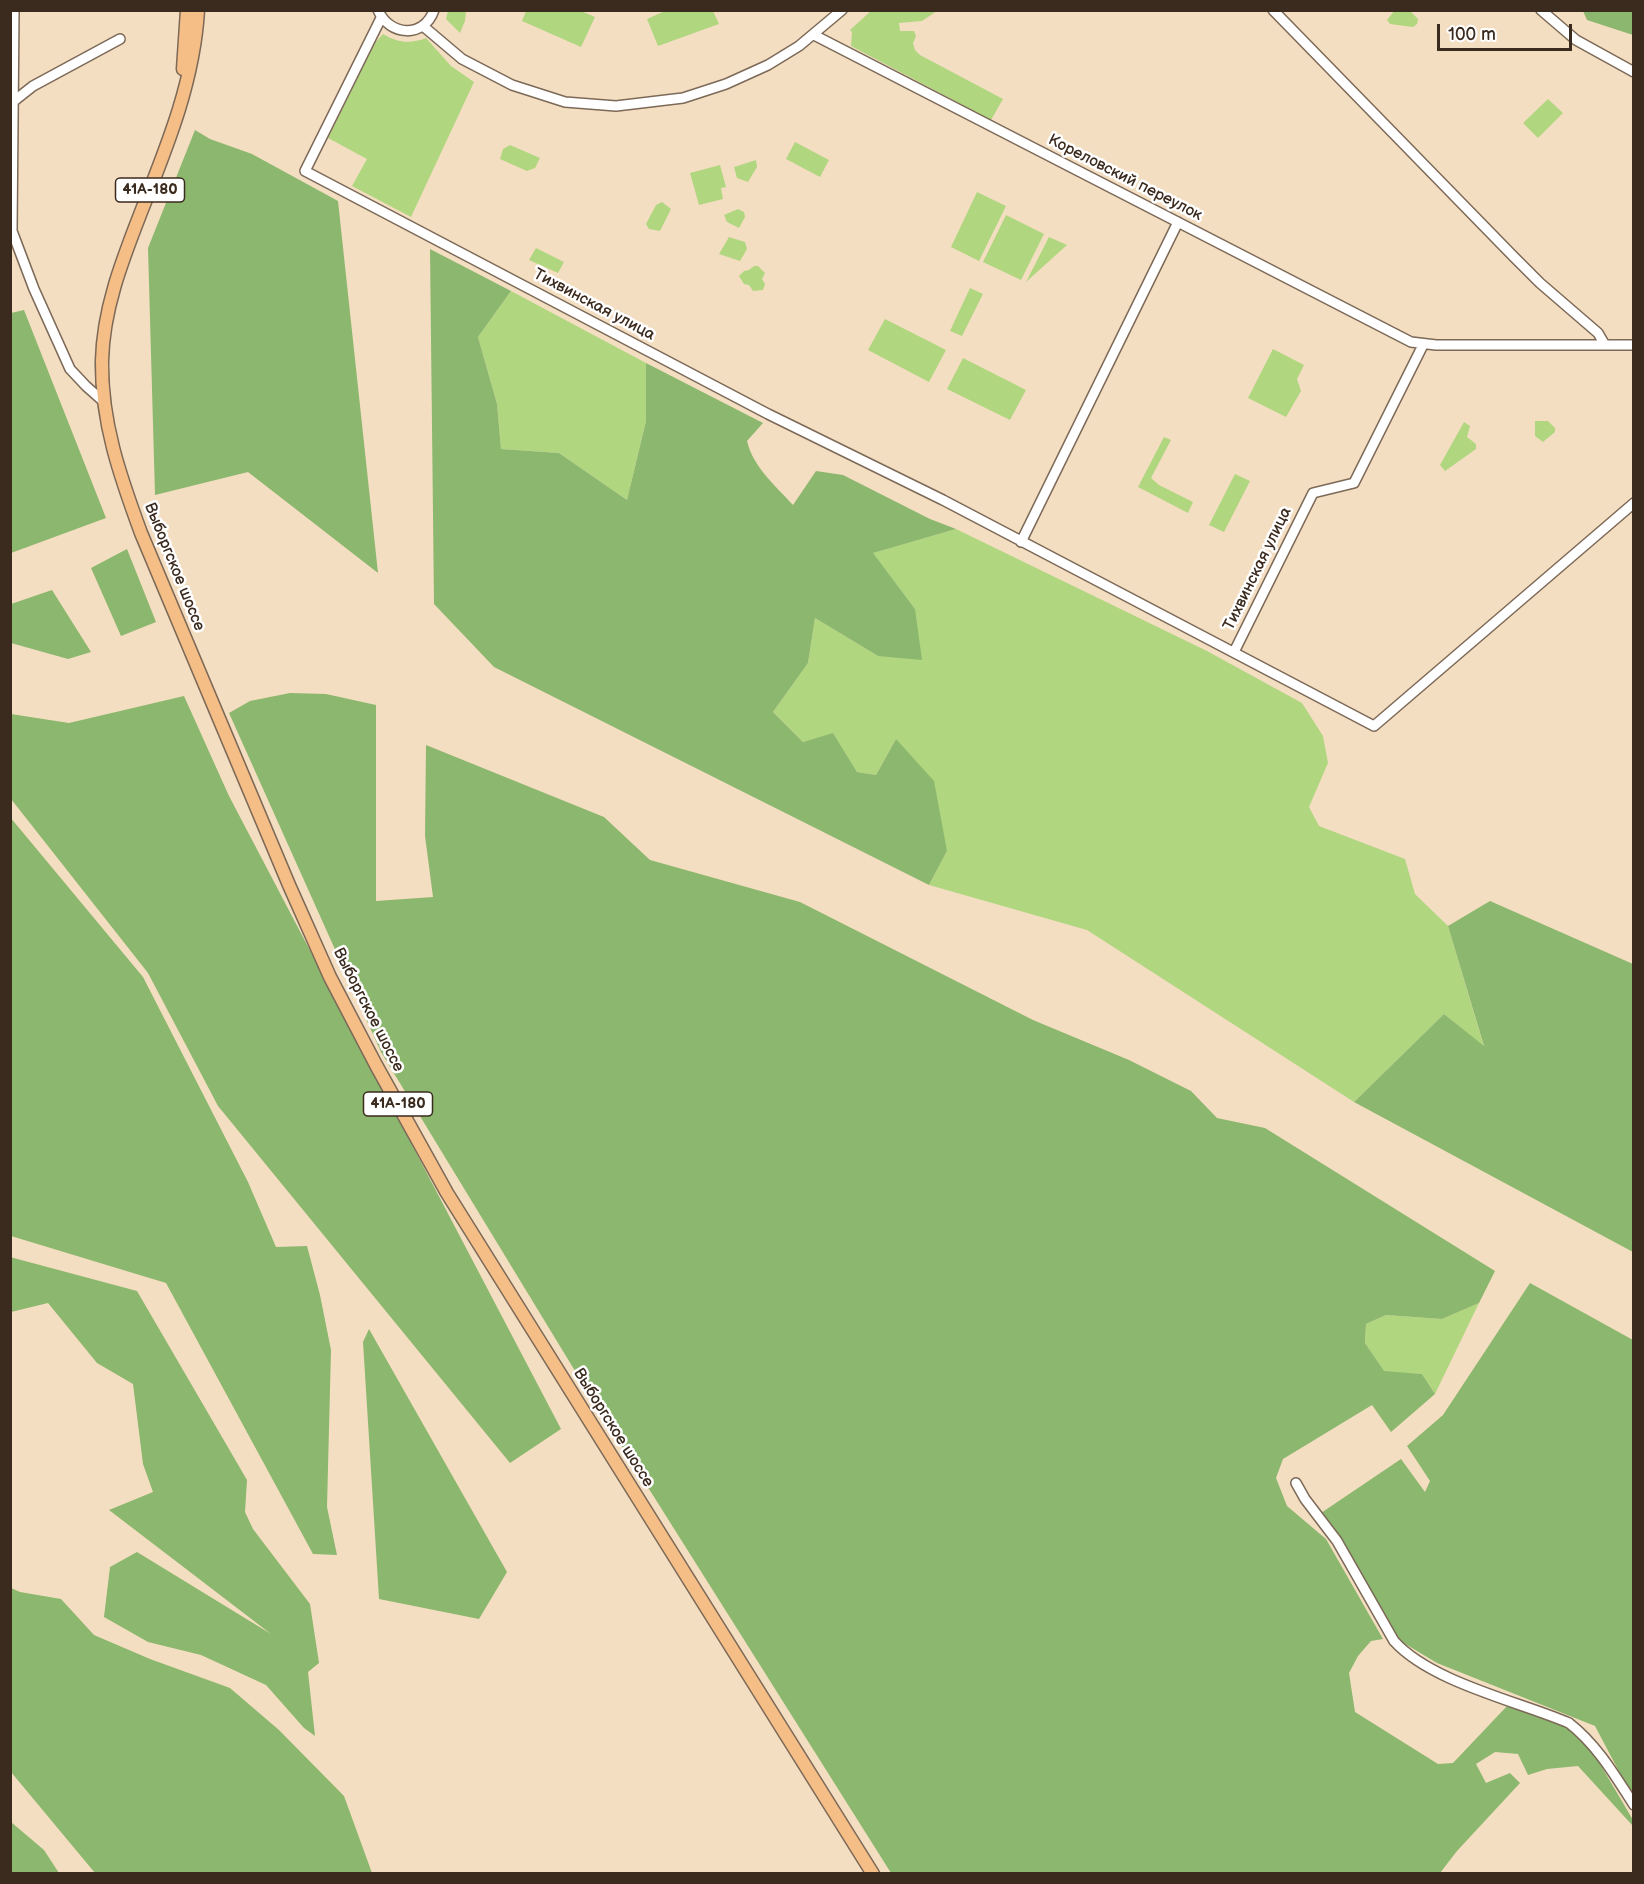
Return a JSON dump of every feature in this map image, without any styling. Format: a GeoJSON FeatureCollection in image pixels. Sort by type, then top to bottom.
{"type":"FeatureCollection","features":[{"type":"Feature","properties":{"kind":"main road","name":"Выборгское шоссе"},"geometry":{"type":"LineString","coordinates":[[177,115],[187,10]]}},
{"type":"Feature","properties":{"kind":"main road","name":"Выборгское шоссе"},"geometry":{"type":"LineString","coordinates":[[198,10],[191,68],[177,115],[112,297],[102,359],[104,402],[110,440],[141,533],[284,874],[330,977],[447,1193],[873,1874]]}},
{"type":"Feature","properties":{"kind":"street"},"geometry":{"type":"LineString","coordinates":[[14,10],[12,231],[34,290],[70,369],[104,402]]}},
{"type":"Feature","properties":{"kind":"street"},"geometry":{"type":"LineString","coordinates":[[379,14],[390,26],[400,31],[423,26],[434,10]]}},
{"type":"Feature","properties":{"kind":"street"},"geometry":{"type":"LineString","coordinates":[[423,26],[462,58],[512,85],[565,102],[616,106],[651,103],[709,90],[768,65],[814,34],[842,10]]}},
{"type":"Feature","properties":{"kind":"street"},"geometry":{"type":"LineString","coordinates":[[1273,10],[1520,264],[1598,333],[1605,345]]}},
{"type":"Feature","properties":{"kind":"street"},"geometry":{"type":"LineString","coordinates":[[1541,10],[1576,40],[1634,72]]}},
{"type":"Feature","properties":{"kind":"street","name":"Тихвинская улица"},"geometry":{"type":"LineString","coordinates":[[379,14],[305,171],[768,414],[943,500],[1234,652],[1313,493],[1354,483],[1423,345]]}},
{"type":"Feature","properties":{"kind":"street","name":"Кореловский переулок"},"geometry":{"type":"LineString","coordinates":[[814,34],[1411,342],[1423,345]]}},
{"type":"Feature","properties":{"kind":"street"},"geometry":{"type":"LineString","coordinates":[[14,101],[33,86],[120,39]]}},
{"type":"Feature","properties":{"kind":"street"},"geometry":{"type":"LineString","coordinates":[[1021,542],[1178,222]]}},
{"type":"Feature","properties":{"kind":"street"},"geometry":{"type":"LineString","coordinates":[[1423,345],[1634,345]]}},
{"type":"Feature","properties":{"kind":"street"},"geometry":{"type":"LineString","coordinates":[[1234,652],[1374,726],[1634,503]]}},
{"type":"Feature","properties":{"kind":"street"},"geometry":{"type":"LineString","coordinates":[[1296,1483],[1305,1499],[1337,1541],[1394,1641],[1404,1653],[1428,1668],[1569,1723],[1585,1736],[1603,1756],[1634,1805]]}},
{"type":"Feature","properties":{"kind":"green space"},"geometry":{"type":"Polygon","coordinates":[[[872,10],[937,11],[922,21],[899,23],[900,31],[914,31],[916,36],[913,43],[920,55],[1003,99],[991,120],[851,46],[852,32],[850,30],[872,10]]]}},
{"type":"Feature","properties":{"kind":"green space"},"geometry":{"type":"Polygon","coordinates":[[[1395,10],[1410,11],[1418,19],[1417,24],[1413,27],[1390,24],[1387,20],[1395,10]]]}},
{"type":"Feature","properties":{"kind":"green space"},"geometry":{"type":"Polygon","coordinates":[[[448,11],[466,11],[460,33],[446,19],[448,11]]]}},
{"type":"Feature","properties":{"kind":"green space"},"geometry":{"type":"Polygon","coordinates":[[[526,11],[581,11],[595,17],[581,47],[522,21],[526,11]]]}},
{"type":"Feature","properties":{"kind":"green space"},"geometry":{"type":"Polygon","coordinates":[[[665,11],[713,11],[719,24],[658,46],[647,19],[665,11]]]}},
{"type":"Feature","properties":{"kind":"green space"},"geometry":{"type":"Polygon","coordinates":[[[1583,11],[1633,11],[1633,35],[1587,20],[1583,11]]]}},
{"type":"Feature","properties":{"kind":"green space"},"geometry":{"type":"Polygon","coordinates":[[[383,34],[404,42],[426,38],[451,66],[474,82],[411,217],[352,186],[367,159],[328,138],[375,43],[383,34]]]}},
{"type":"Feature","properties":{"kind":"green space"},"geometry":{"type":"Polygon","coordinates":[[[1548,99],[1563,113],[1538,138],[1523,123],[1548,99]]]}},
{"type":"Feature","properties":{"kind":"green space"},"geometry":{"type":"Polygon","coordinates":[[[195,130],[210,139],[252,154],[338,201],[378,573],[248,472],[155,495],[148,248],[195,130]]]}},
{"type":"Feature","properties":{"kind":"green space"},"geometry":{"type":"Polygon","coordinates":[[[795,142],[829,160],[820,177],[786,159],[795,142]]]}},
{"type":"Feature","properties":{"kind":"green space"},"geometry":{"type":"Polygon","coordinates":[[[510,145],[540,158],[535,168],[527,171],[500,159],[503,149],[510,145]]]}},
{"type":"Feature","properties":{"kind":"green space"},"geometry":{"type":"Polygon","coordinates":[[[756,160],[757,167],[748,182],[737,178],[734,167],[756,160]]]}},
{"type":"Feature","properties":{"kind":"green space"},"geometry":{"type":"Polygon","coordinates":[[[720,165],[726,187],[721,188],[723,199],[699,205],[690,173],[720,165]]]}},
{"type":"Feature","properties":{"kind":"green space"},"geometry":{"type":"Polygon","coordinates":[[[977,192],[1006,206],[979,261],[951,247],[977,192]]]}},
{"type":"Feature","properties":{"kind":"green space"},"geometry":{"type":"Polygon","coordinates":[[[662,202],[671,209],[660,231],[649,229],[646,224],[656,205],[662,202]]]}},
{"type":"Feature","properties":{"kind":"green space"},"geometry":{"type":"Polygon","coordinates":[[[738,209],[744,212],[745,217],[739,228],[727,222],[724,215],[738,209]]]}},
{"type":"Feature","properties":{"kind":"green space"},"geometry":{"type":"Polygon","coordinates":[[[1006,215],[1044,234],[1021,280],[983,262],[1006,215]]]}},
{"type":"Feature","properties":{"kind":"green space"},"geometry":{"type":"Polygon","coordinates":[[[729,237],[745,242],[747,249],[740,261],[719,254],[729,237]]]}},
{"type":"Feature","properties":{"kind":"green space"},"geometry":{"type":"Polygon","coordinates":[[[1049,237],[1067,245],[1026,282],[1049,237]]]}},
{"type":"Feature","properties":{"kind":"green space"},"geometry":{"type":"Polygon","coordinates":[[[536,248],[564,262],[558,273],[529,260],[536,248]]]}},
{"type":"Feature","properties":{"kind":"green space"},"geometry":{"type":"Polygon","coordinates":[[[430,249],[511,291],[478,337],[497,404],[501,449],[559,453],[627,500],[646,421],[646,363],[763,423],[747,441],[750,450],[766,476],[793,505],[816,471],[843,475],[930,519],[956,529],[873,553],[915,609],[922,660],[878,656],[815,618],[808,663],[773,712],[803,742],[833,733],[857,772],[876,775],[896,739],[934,781],[947,851],[929,885],[494,667],[434,604],[430,249]]]}},
{"type":"Feature","properties":{"kind":"green space"},"geometry":{"type":"Polygon","coordinates":[[[754,266],[758,266],[765,273],[762,279],[765,284],[763,290],[753,291],[749,285],[744,284],[739,276],[754,266]]]}},
{"type":"Feature","properties":{"kind":"green space"},"geometry":{"type":"Polygon","coordinates":[[[970,288],[983,294],[962,336],[950,331],[970,288]]]}},
{"type":"Feature","properties":{"kind":"green space"},"geometry":{"type":"Polygon","coordinates":[[[511,291],[646,363],[646,421],[627,500],[559,453],[501,449],[497,404],[478,337],[511,291]]]}},
{"type":"Feature","properties":{"kind":"green space"},"geometry":{"type":"Polygon","coordinates":[[[24,310],[106,518],[11,553],[11,313],[24,310]]]}},
{"type":"Feature","properties":{"kind":"green space"},"geometry":{"type":"Polygon","coordinates":[[[885,319],[946,350],[929,382],[868,350],[885,319]]]}},
{"type":"Feature","properties":{"kind":"green space"},"geometry":{"type":"Polygon","coordinates":[[[1273,349],[1304,365],[1297,379],[1301,391],[1286,417],[1248,398],[1273,349]]]}},
{"type":"Feature","properties":{"kind":"green space"},"geometry":{"type":"Polygon","coordinates":[[[963,358],[1026,390],[1010,420],[947,389],[963,358]]]}},
{"type":"Feature","properties":{"kind":"green space"},"geometry":{"type":"Polygon","coordinates":[[[1535,421],[1548,421],[1555,428],[1555,432],[1543,442],[1535,436],[1535,421]]]}},
{"type":"Feature","properties":{"kind":"green space"},"geometry":{"type":"Polygon","coordinates":[[[1464,422],[1470,426],[1467,437],[1476,444],[1476,449],[1445,471],[1440,465],[1464,422]]]}},
{"type":"Feature","properties":{"kind":"green space"},"geometry":{"type":"Polygon","coordinates":[[[1164,437],[1171,440],[1151,478],[1159,485],[1193,502],[1188,513],[1138,487],[1164,437]]]}},
{"type":"Feature","properties":{"kind":"green space"},"geometry":{"type":"Polygon","coordinates":[[[1235,474],[1250,481],[1224,532],[1209,525],[1235,474]]]}},
{"type":"Feature","properties":{"kind":"green space"},"geometry":{"type":"Polygon","coordinates":[[[956,529],[1207,651],[1302,703],[1323,736],[1328,763],[1309,807],[1319,826],[1405,859],[1415,894],[1448,926],[1484,1047],[1444,1014],[1354,1102],[1087,930],[929,885],[947,851],[896,739],[876,775],[857,772],[833,734],[803,742],[773,712],[808,663],[815,618],[878,656],[915,609],[872,553],[956,529]]]}},
{"type":"Feature","properties":{"kind":"green space"},"geometry":{"type":"Polygon","coordinates":[[[127,549],[156,622],[121,636],[91,568],[127,549]]]}},
{"type":"Feature","properties":{"kind":"green space"},"geometry":{"type":"Polygon","coordinates":[[[52,590],[91,652],[68,659],[11,643],[11,604],[52,590]]]}},
{"type":"Feature","properties":{"kind":"green space"},"geometry":{"type":"Polygon","coordinates":[[[290,693],[326,694],[376,705],[376,901],[433,897],[425,836],[426,745],[604,817],[650,860],[800,902],[1033,1020],[1129,1060],[1191,1091],[1217,1118],[1265,1128],[1495,1271],[1479,1303],[1442,1319],[1386,1315],[1366,1324],[1365,1343],[1384,1371],[1422,1374],[1435,1394],[1391,1432],[1372,1405],[1283,1459],[1276,1478],[1287,1506],[1326,1539],[1383,1639],[1371,1641],[1358,1656],[1349,1673],[1355,1712],[1438,1764],[1453,1763],[1508,1705],[1568,1728],[1590,1747],[1633,1820],[1633,1826],[1578,1766],[1547,1769],[1528,1775],[1518,1754],[1495,1752],[1476,1764],[1486,1783],[1510,1773],[1520,1783],[1457,1851],[1440,1873],[891,1873],[586,1389],[381,1052],[229,713],[250,701],[290,693]]]}},
{"type":"Feature","properties":{"kind":"green space"},"geometry":{"type":"Polygon","coordinates":[[[184,696],[229,796],[561,1429],[510,1463],[218,1106],[148,973],[11,799],[11,714],[69,723],[184,696]]]}},
{"type":"Feature","properties":{"kind":"green space"},"geometry":{"type":"Polygon","coordinates":[[[10,817],[143,977],[248,1182],[276,1247],[307,1246],[331,1350],[327,1507],[337,1555],[313,1554],[166,1283],[11,1236],[10,817]]]}},
{"type":"Feature","properties":{"kind":"green space"},"geometry":{"type":"Polygon","coordinates":[[[1490,901],[1633,964],[1633,1252],[1354,1102],[1444,1014],[1484,1046],[1448,926],[1490,901]]]}},
{"type":"Feature","properties":{"kind":"green space"},"geometry":{"type":"Polygon","coordinates":[[[10,1257],[137,1291],[247,1480],[245,1512],[253,1529],[310,1604],[319,1663],[308,1672],[315,1736],[304,1728],[266,1685],[201,1655],[148,1642],[104,1617],[110,1567],[137,1552],[271,1634],[109,1510],[153,1492],[143,1464],[133,1384],[97,1363],[48,1303],[11,1312],[10,1257]]]}},
{"type":"Feature","properties":{"kind":"green space"},"geometry":{"type":"Polygon","coordinates":[[[1530,1283],[1633,1340],[1633,1798],[1595,1726],[1437,1663],[1397,1639],[1364,1579],[1321,1513],[1401,1459],[1425,1492],[1430,1481],[1407,1446],[1443,1415],[1530,1283]]]}},
{"type":"Feature","properties":{"kind":"green space"},"geometry":{"type":"Polygon","coordinates":[[[1479,1303],[1435,1394],[1422,1374],[1384,1372],[1365,1343],[1366,1324],[1386,1315],[1442,1319],[1479,1303]]]}},
{"type":"Feature","properties":{"kind":"green space"},"geometry":{"type":"Polygon","coordinates":[[[369,1329],[507,1572],[479,1619],[379,1599],[363,1342],[369,1329]]]}},
{"type":"Feature","properties":{"kind":"green space"},"geometry":{"type":"Polygon","coordinates":[[[11,1588],[20,1592],[61,1599],[94,1635],[150,1659],[230,1688],[279,1730],[344,1796],[372,1873],[95,1873],[11,1772],[11,1588]]]}},
{"type":"Feature","properties":{"kind":"green space"},"geometry":{"type":"Polygon","coordinates":[[[11,1822],[44,1850],[59,1873],[11,1873],[11,1822]]]}}]}
